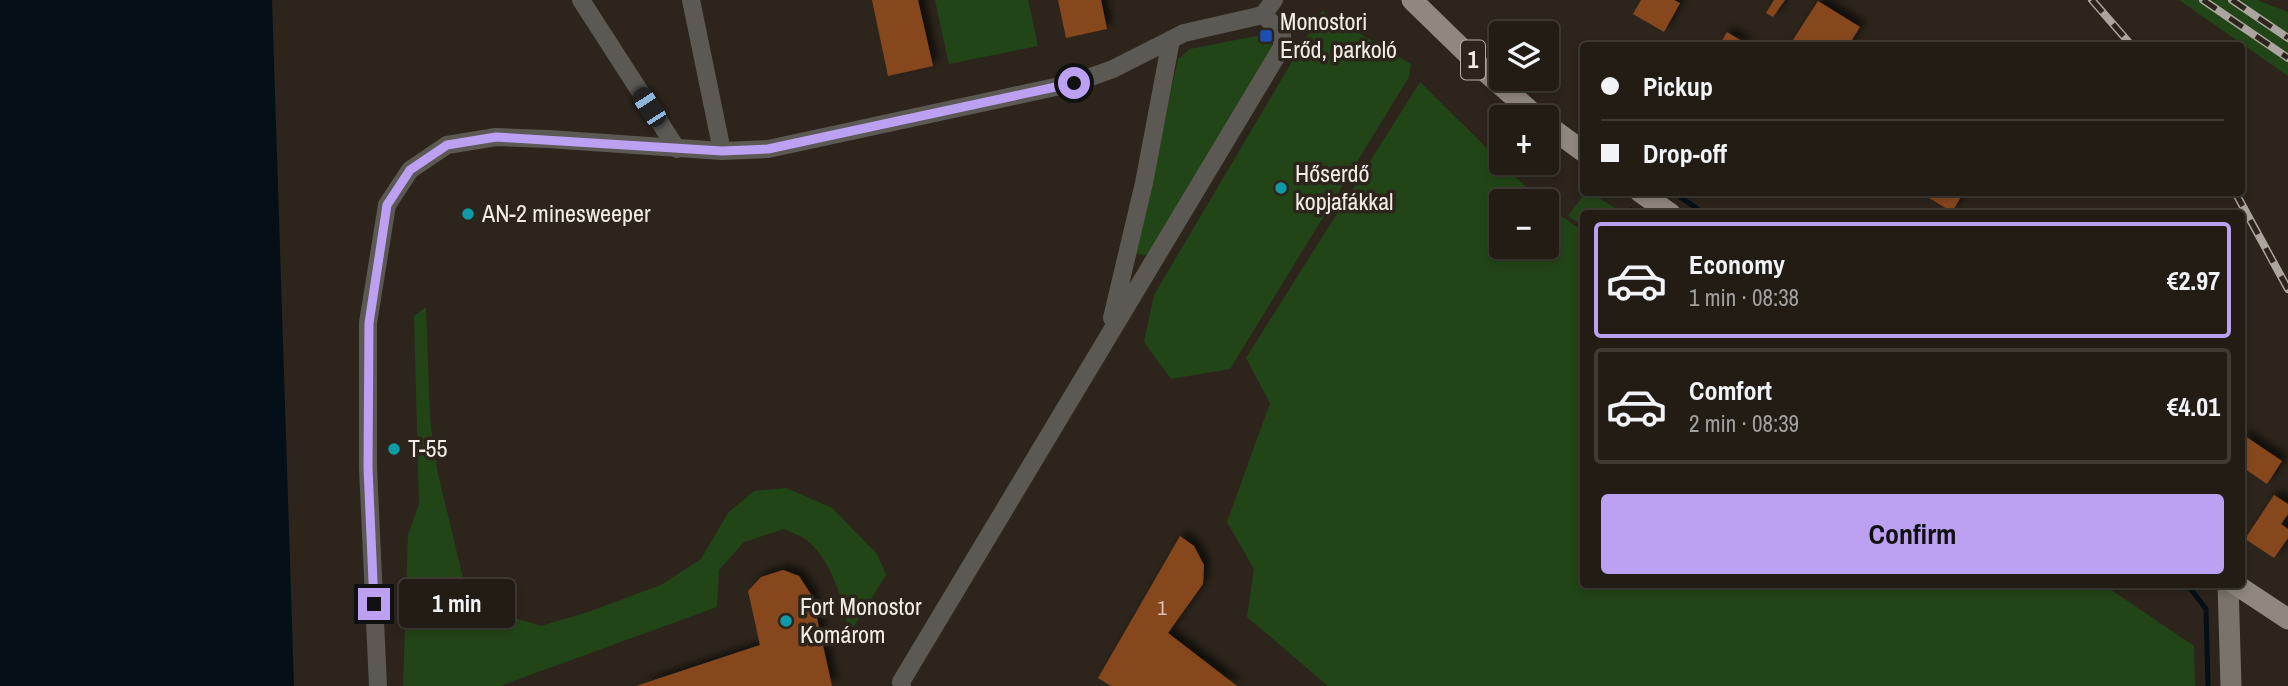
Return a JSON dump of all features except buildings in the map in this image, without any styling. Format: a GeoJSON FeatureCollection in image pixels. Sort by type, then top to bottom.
{"type":"FeatureCollection","features":[{"type":"Feature","properties":{"kind":"main road","name":"1"},"geometry":{"type":"LineString","coordinates":[[1412,0],[1523,105]]}},
{"type":"Feature","properties":{"kind":"main road"},"geometry":{"type":"LineString","coordinates":[[1559,134],[1580,149]]}},
{"type":"Feature","properties":{"kind":"main road"},"geometry":{"type":"LineString","coordinates":[[1646,196],[1665,210]]}},
{"type":"Feature","properties":{"kind":"main road"},"geometry":{"type":"LineString","coordinates":[[2241,588],[2288,619]]}},
{"type":"Feature","properties":{"kind":"street"},"geometry":{"type":"LineString","coordinates":[[581,0],[677,149]]}},
{"type":"Feature","properties":{"kind":"street"},"geometry":{"type":"LineString","coordinates":[[691,0],[722,151]]}},
{"type":"Feature","properties":{"kind":"street"},"geometry":{"type":"LineString","coordinates":[[378,686],[368,468],[369,323],[387,205],[410,170],[447,145],[496,137],[722,151],[768,149],[1074,83],[1113,69],[1184,33],[1263,15],[1274,0]]}},
{"type":"Feature","properties":{"kind":"street"},"geometry":{"type":"LineString","coordinates":[[902,686],[901,682],[1109,332],[1282,47],[1282,32],[1263,15]]}},
{"type":"Feature","properties":{"kind":"street"},"geometry":{"type":"LineString","coordinates":[[1109,332],[1144,183],[1171,40]]}},
{"type":"Feature","properties":{"kind":"street"},"geometry":{"type":"LineString","coordinates":[[1127,251],[1139,261],[1156,258]]}},
{"type":"Feature","properties":{"kind":"street"},"geometry":{"type":"LineString","coordinates":[[2228,588],[2231,686]]}},
{"type":"Feature","properties":{"kind":"green space"},"geometry":{"type":"Polygon","coordinates":[[[935,0],[1028,0],[1038,46],[949,64],[935,0]]]}},
{"type":"Feature","properties":{"kind":"green space"},"geometry":{"type":"Polygon","coordinates":[[[2179,0],[2257,0],[2288,12],[2288,76],[2245,46],[2245,42],[2239,42],[2179,0]]]}},
{"type":"Feature","properties":{"kind":"green space"},"geometry":{"type":"Polygon","coordinates":[[[1322,11],[1411,64],[1409,77],[1230,369],[1171,379],[1144,342],[1154,295],[1322,11]]]}},
{"type":"Feature","properties":{"kind":"green space"},"geometry":{"type":"Polygon","coordinates":[[[1256,36],[1272,44],[1273,51],[1149,256],[1134,253],[1178,59],[1190,49],[1256,36]]]}},
{"type":"Feature","properties":{"kind":"green space"},"geometry":{"type":"Polygon","coordinates":[[[1420,82],[1489,150],[1489,175],[1514,175],[1528,189],[1489,189],[1489,259],[1559,259],[1559,214],[1580,229],[1580,588],[2108,588],[2194,646],[2195,686],[1328,686],[1247,617],[1254,569],[1227,522],[1270,403],[1246,358],[1420,82]]]}},
{"type":"Feature","properties":{"kind":"green space"},"geometry":{"type":"Polygon","coordinates":[[[1583,196],[1596,196],[1618,210],[1580,210],[1580,224],[1568,216],[1583,196]]]}},
{"type":"Feature","properties":{"kind":"green space"},"geometry":{"type":"Polygon","coordinates":[[[426,307],[430,419],[437,470],[464,582],[480,607],[541,626],[661,585],[701,559],[728,513],[754,491],[786,488],[832,508],[877,554],[886,575],[849,634],[840,597],[825,562],[807,540],[784,529],[744,542],[719,570],[717,607],[500,686],[403,686],[408,535],[419,504],[414,316],[426,307]]]}},
{"type":"Feature","properties":{"kind":"shaded area"},"geometry":{"type":"Polygon","coordinates":[[[0,0],[272,0],[294,686],[0,686],[0,0]]]}},
{"type":"Feature","properties":{"kind":"waterway"},"geometry":{"type":"LineString","coordinates":[[1679,196],[1699,210]]}},
{"type":"Feature","properties":{"kind":"waterway"},"geometry":{"type":"LineString","coordinates":[[2190,588],[2206,609],[2208,686]]}},
{"type":"Feature","properties":{"kind":"railway"},"geometry":{"type":"LineString","coordinates":[[2092,0],[2129,42]]}},
{"type":"Feature","properties":{"kind":"railway"},"geometry":{"type":"LineString","coordinates":[[2203,0],[2288,58]]}},
{"type":"Feature","properties":{"kind":"railway"},"geometry":{"type":"LineString","coordinates":[[2232,0],[2288,38]]}},
{"type":"Feature","properties":{"kind":"railway"},"geometry":{"type":"LineString","coordinates":[[2237,196],[2245,210]]}},
{"type":"Feature","properties":{"kind":"railway"},"geometry":{"type":"LineString","coordinates":[[2245,210],[2288,289]]}},
{"type":"Feature","properties":{"kind":"place","name":"Monostori Erőd, parkoló"},"geometry":{"type":"Point","coordinates":[1266,36]}},
{"type":"Feature","properties":{"kind":"place","name":"Hőserdő kopjafákkal"},"geometry":{"type":"Point","coordinates":[1281,188]}},
{"type":"Feature","properties":{"kind":"place","name":"AN-2 minesweeper"},"geometry":{"type":"Point","coordinates":[468,214]}},
{"type":"Feature","properties":{"kind":"place","name":"T-55"},"geometry":{"type":"Point","coordinates":[394,449]}},
{"type":"Feature","properties":{"kind":"place","name":"Fort Monostor Komárom"},"geometry":{"type":"Point","coordinates":[786,621]}},
{"type":"Feature","properties":{"kind":"route"},"geometry":{"type":"LineString","coordinates":[[374,604],[368,468],[369,323],[387,205],[410,170],[447,145],[496,137],[722,151],[768,149],[1074,83]]}}]}
